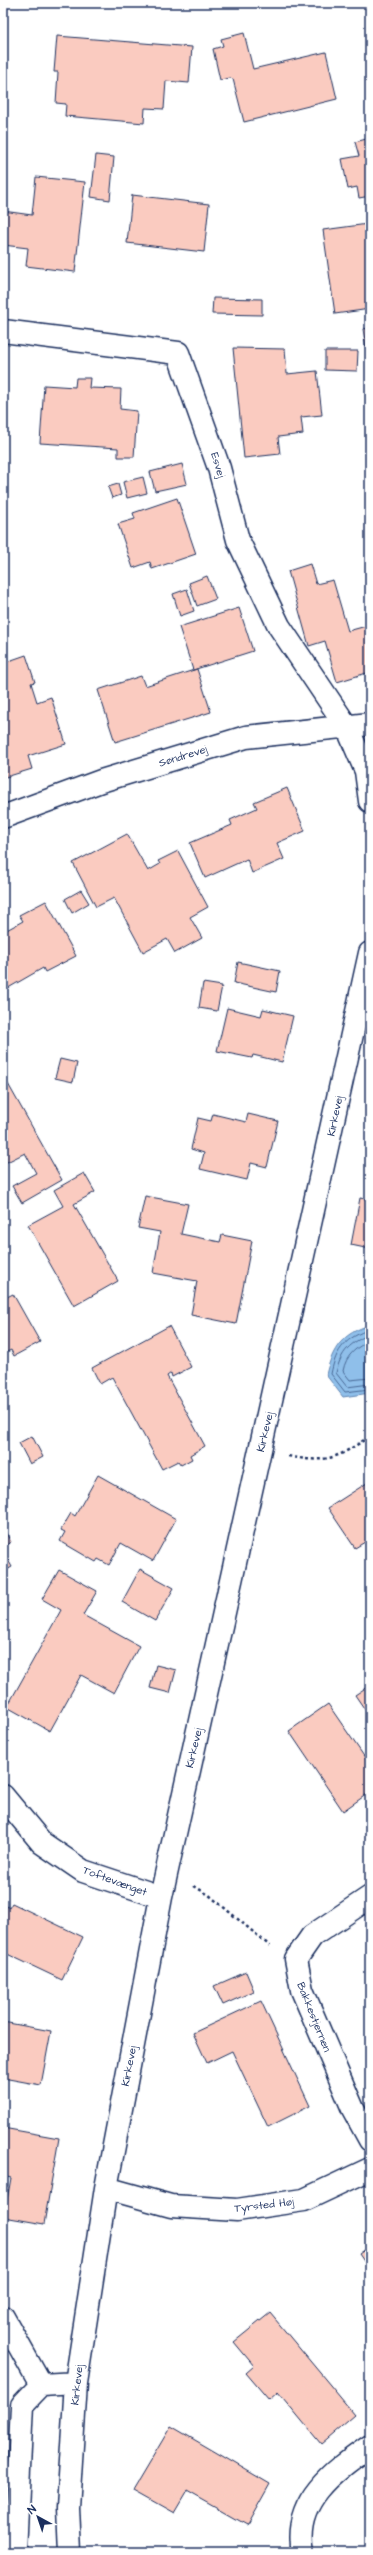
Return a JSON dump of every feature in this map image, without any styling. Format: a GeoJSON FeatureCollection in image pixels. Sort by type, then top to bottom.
{"type":"FeatureCollection","features":[{"type":"Feature","properties":{"kind":"street","name":"Esvej"},"geometry":{"type":"LineString","coordinates":[[3,331],[178,353],[219,468],[238,540],[279,626],[347,727]]}},
{"type":"Feature","properties":{"kind":"street","name":"Søndrevej"},"geometry":{"type":"LineString","coordinates":[[3,817],[101,782],[246,737],[370,724]]}},
{"type":"Feature","properties":{"kind":"street"},"geometry":{"type":"LineString","coordinates":[[347,727],[366,771],[370,801]]}},
{"type":"Feature","properties":{"kind":"street","name":"Kirkevej"},"geometry":{"type":"LineString","coordinates":[[70,2552],[68,2507],[76,2383],[106,2188],[165,1876],[370,953]]}},
{"type":"Feature","properties":{"kind":"street","name":"Toftevænget"},"geometry":{"type":"LineString","coordinates":[[3,1796],[42,1843],[83,1871],[161,1897]]}},
{"type":"Feature","properties":{"kind":"street"},"geometry":{"type":"LineString","coordinates":[[296,1959],[312,1936],[370,1897]]}},
{"type":"Feature","properties":{"kind":"street","name":"Bakkestjernen"},"geometry":{"type":"LineString","coordinates":[[296,1959],[302,1990],[353,2109],[370,2140]]}},
{"type":"Feature","properties":{"kind":"street","name":"Tyrsted Høj"},"geometry":{"type":"LineString","coordinates":[[106,2188],[171,2206],[238,2210],[304,2200],[370,2169]]}},
{"type":"Feature","properties":{"kind":"street"},"geometry":{"type":"LineString","coordinates":[[3,2318],[41,2384]]}},
{"type":"Feature","properties":{"kind":"street"},"geometry":{"type":"LineString","coordinates":[[15,2552],[22,2405],[41,2384],[76,2383]]}},
{"type":"Feature","properties":{"kind":"street"},"geometry":{"type":"LineString","coordinates":[[302,2552],[301,2529],[309,2506],[320,2485],[339,2467],[370,2446]]}},
{"type":"Feature","properties":{"kind":"path"},"geometry":{"type":"LineString","coordinates":[[260,1450],[312,1461],[342,1456],[370,1436]]}},
{"type":"Feature","properties":{"kind":"path"},"geometry":{"type":"LineString","coordinates":[[165,1876],[192,1885],[209,1895],[269,1945],[296,1959]]}},
{"type":"Feature","properties":{"kind":"water"},"geometry":{"type":"Polygon","coordinates":[[[370,1325],[370,1393],[343,1397],[326,1375],[335,1349],[353,1332],[370,1325]]]}},
{"type":"Feature","properties":{"kind":"building"},"geometry":{"type":"Polygon","coordinates":[[[244,33],[253,69],[326,52],[337,99],[244,122],[233,79],[230,78],[220,80],[213,49],[223,46],[221,39],[244,33]]]}},
{"type":"Feature","properties":{"kind":"building"},"geometry":{"type":"Polygon","coordinates":[[[57,36],[192,47],[189,83],[166,81],[164,109],[145,108],[144,123],[65,116],[66,104],[56,103],[58,72],[54,72],[57,36]]]}},
{"type":"Feature","properties":{"kind":"building"},"geometry":{"type":"Polygon","coordinates":[[[370,138],[370,196],[359,198],[357,187],[348,189],[342,159],[359,156],[355,142],[370,138]]]}},
{"type":"Feature","properties":{"kind":"building"},"geometry":{"type":"Polygon","coordinates":[[[96,155],[114,157],[110,200],[91,197],[96,155]]]}},
{"type":"Feature","properties":{"kind":"building"},"geometry":{"type":"Polygon","coordinates":[[[36,177],[85,182],[75,272],[26,266],[28,248],[3,245],[3,211],[32,215],[36,177]]]}},
{"type":"Feature","properties":{"kind":"building"},"geometry":{"type":"Polygon","coordinates":[[[132,195],[209,204],[204,252],[127,243],[132,195]]]}},
{"type":"Feature","properties":{"kind":"building"},"geometry":{"type":"Polygon","coordinates":[[[368,224],[370,309],[335,314],[323,230],[368,224]]]}},
{"type":"Feature","properties":{"kind":"building"},"geometry":{"type":"Polygon","coordinates":[[[213,298],[262,299],[262,315],[212,314],[213,298]]]}},
{"type":"Feature","properties":{"kind":"building"},"geometry":{"type":"Polygon","coordinates":[[[370,328],[370,347],[366,348],[363,329],[370,328]]]}},
{"type":"Feature","properties":{"kind":"building"},"geometry":{"type":"Polygon","coordinates":[[[233,348],[285,349],[287,374],[317,371],[322,415],[301,417],[303,434],[278,437],[280,454],[244,458],[233,348]]]}},
{"type":"Feature","properties":{"kind":"building"},"geometry":{"type":"Polygon","coordinates":[[[325,351],[358,351],[357,371],[325,370],[325,351]]]}},
{"type":"Feature","properties":{"kind":"building"},"geometry":{"type":"Polygon","coordinates":[[[76,378],[90,378],[89,388],[121,389],[120,409],[137,411],[134,457],[118,457],[118,448],[40,443],[44,385],[75,387],[76,378]]]}},
{"type":"Feature","properties":{"kind":"building"},"geometry":{"type":"Polygon","coordinates":[[[182,464],[187,484],[155,491],[150,472],[182,464]]]}},
{"type":"Feature","properties":{"kind":"building"},"geometry":{"type":"Polygon","coordinates":[[[143,477],[147,493],[127,498],[123,482],[143,477]]]}},
{"type":"Feature","properties":{"kind":"building"},"geometry":{"type":"Polygon","coordinates":[[[118,484],[121,495],[112,498],[108,487],[118,484]]]}},
{"type":"Feature","properties":{"kind":"building"},"geometry":{"type":"Polygon","coordinates":[[[177,498],[196,554],[152,569],[150,562],[133,568],[118,524],[135,519],[133,513],[177,498]]]}},
{"type":"Feature","properties":{"kind":"building"},"geometry":{"type":"Polygon","coordinates":[[[310,564],[316,584],[333,580],[348,631],[370,625],[370,672],[337,682],[325,641],[309,646],[288,571],[310,564]]]}},
{"type":"Feature","properties":{"kind":"building"},"geometry":{"type":"Polygon","coordinates":[[[207,576],[216,599],[197,606],[189,583],[207,576]]]}},
{"type":"Feature","properties":{"kind":"building"},"geometry":{"type":"Polygon","coordinates":[[[187,589],[194,611],[180,616],[173,594],[187,589]]]}},
{"type":"Feature","properties":{"kind":"building"},"geometry":{"type":"Polygon","coordinates":[[[239,608],[253,651],[193,670],[179,627],[239,608]]]}},
{"type":"Feature","properties":{"kind":"building"},"geometry":{"type":"Polygon","coordinates":[[[26,655],[35,682],[31,683],[37,702],[51,697],[66,744],[28,756],[32,769],[6,777],[3,769],[3,663],[26,655]]]}},
{"type":"Feature","properties":{"kind":"building"},"geometry":{"type":"Polygon","coordinates":[[[197,669],[211,712],[115,742],[98,690],[141,676],[145,686],[197,669]]]}},
{"type":"Feature","properties":{"kind":"building"},"geometry":{"type":"Polygon","coordinates":[[[287,788],[305,831],[277,843],[284,859],[252,873],[247,859],[205,878],[190,843],[232,825],[230,820],[257,808],[254,802],[287,788]]]}},
{"type":"Feature","properties":{"kind":"building"},"geometry":{"type":"Polygon","coordinates":[[[127,834],[148,871],[160,864],[158,861],[178,851],[208,907],[190,917],[202,938],[175,953],[167,939],[143,952],[114,898],[96,907],[73,863],[127,834]]]}},
{"type":"Feature","properties":{"kind":"building"},"geometry":{"type":"Polygon","coordinates":[[[81,890],[89,903],[72,913],[65,899],[81,890]]]}},
{"type":"Feature","properties":{"kind":"building"},"geometry":{"type":"Polygon","coordinates":[[[46,901],[76,956],[45,972],[43,968],[3,991],[3,932],[23,921],[19,915],[46,901]]]}},
{"type":"Feature","properties":{"kind":"building"},"geometry":{"type":"Polygon","coordinates":[[[238,962],[280,971],[276,992],[234,983],[238,962]]]}},
{"type":"Feature","properties":{"kind":"building"},"geometry":{"type":"Polygon","coordinates":[[[203,983],[222,986],[217,1011],[199,1008],[203,983]]]}},
{"type":"Feature","properties":{"kind":"building"},"geometry":{"type":"Polygon","coordinates":[[[227,1008],[261,1016],[263,1009],[293,1016],[282,1062],[253,1055],[252,1058],[217,1051],[227,1008]]]}},
{"type":"Feature","properties":{"kind":"building"},"geometry":{"type":"Polygon","coordinates":[[[60,1059],[77,1063],[73,1082],[55,1078],[60,1059]]]}},
{"type":"Feature","properties":{"kind":"building"},"geometry":{"type":"Polygon","coordinates":[[[3,1075],[62,1180],[22,1203],[12,1186],[36,1173],[25,1153],[3,1164],[3,1075]]]}},
{"type":"Feature","properties":{"kind":"building"},"geometry":{"type":"Polygon","coordinates":[[[213,1114],[246,1122],[248,1114],[278,1121],[267,1167],[251,1163],[247,1180],[200,1169],[204,1153],[191,1149],[198,1118],[211,1121],[213,1114]]]}},
{"type":"Feature","properties":{"kind":"building"},"geometry":{"type":"Polygon","coordinates":[[[84,1173],[95,1192],[74,1204],[118,1281],[74,1306],[28,1225],[63,1206],[54,1190],[84,1173]]]}},
{"type":"Feature","properties":{"kind":"building"},"geometry":{"type":"Polygon","coordinates":[[[145,1196],[188,1204],[181,1234],[220,1242],[222,1235],[252,1241],[236,1324],[191,1315],[197,1281],[153,1273],[160,1232],[138,1228],[145,1196]]]}},
{"type":"Feature","properties":{"kind":"building"},"geometry":{"type":"Polygon","coordinates":[[[360,1198],[370,1200],[370,1249],[351,1245],[360,1198]]]}},
{"type":"Feature","properties":{"kind":"building"},"geometry":{"type":"Polygon","coordinates":[[[13,1294],[40,1342],[14,1356],[11,1350],[3,1354],[3,1299],[13,1294]]]}},
{"type":"Feature","properties":{"kind":"building"},"geometry":{"type":"Polygon","coordinates":[[[169,1326],[191,1367],[172,1377],[171,1373],[167,1376],[205,1446],[190,1455],[192,1459],[181,1465],[178,1461],[162,1469],[112,1377],[100,1384],[92,1368],[169,1326]]]}},
{"type":"Feature","properties":{"kind":"building"},"geometry":{"type":"Polygon","coordinates":[[[32,1436],[43,1457],[30,1464],[19,1443],[32,1436]]]}},
{"type":"Feature","properties":{"kind":"building"},"geometry":{"type":"Polygon","coordinates":[[[98,1475],[176,1519],[153,1561],[121,1543],[109,1565],[98,1559],[96,1562],[60,1541],[65,1532],[61,1530],[71,1513],[75,1516],[98,1475]]]}},
{"type":"Feature","properties":{"kind":"building"},"geometry":{"type":"Polygon","coordinates":[[[370,1481],[370,1539],[355,1548],[328,1508],[370,1481]]]}},
{"type":"Feature","properties":{"kind":"building"},"geometry":{"type":"Polygon","coordinates":[[[3,1528],[11,1542],[3,1547],[3,1528]]]}},
{"type":"Feature","properties":{"kind":"building"},"geometry":{"type":"Polygon","coordinates":[[[3,1551],[12,1567],[3,1572],[3,1551]]]}},
{"type":"Feature","properties":{"kind":"building"},"geometry":{"type":"Polygon","coordinates":[[[140,1569],[174,1588],[155,1621],[122,1602],[140,1569]]]}},
{"type":"Feature","properties":{"kind":"building"},"geometry":{"type":"Polygon","coordinates":[[[59,1570],[97,1591],[83,1615],[139,1646],[114,1693],[81,1675],[50,1731],[7,1707],[61,1610],[42,1599],[59,1570]]]}},
{"type":"Feature","properties":{"kind":"building"},"geometry":{"type":"Polygon","coordinates":[[[156,1665],[176,1670],[170,1693],[150,1688],[156,1665]]]}},
{"type":"Feature","properties":{"kind":"building"},"geometry":{"type":"Polygon","coordinates":[[[370,1685],[370,1717],[355,1695],[370,1685]]]}},
{"type":"Feature","properties":{"kind":"building"},"geometry":{"type":"Polygon","coordinates":[[[328,1704],[370,1765],[370,1792],[343,1811],[289,1731],[328,1704]]]}},
{"type":"Feature","properties":{"kind":"building"},"geometry":{"type":"Polygon","coordinates":[[[3,1903],[9,1908],[12,1903],[83,1937],[62,1980],[3,1952],[3,1903]]]}},
{"type":"Feature","properties":{"kind":"building"},"geometry":{"type":"Polygon","coordinates":[[[246,1972],[254,1991],[223,2005],[214,1986],[246,1972]]]}},
{"type":"Feature","properties":{"kind":"building"},"geometry":{"type":"Polygon","coordinates":[[[261,2001],[310,2106],[268,2127],[232,2051],[207,2063],[193,2033],[261,2001]]]}},
{"type":"Feature","properties":{"kind":"building"},"geometry":{"type":"Polygon","coordinates":[[[3,2022],[51,2031],[41,2085],[3,2078],[3,2022]]]}},
{"type":"Feature","properties":{"kind":"building"},"geometry":{"type":"Polygon","coordinates":[[[3,2128],[59,2138],[44,2224],[4,2217],[11,2178],[3,2176],[3,2128]]]}},
{"type":"Feature","properties":{"kind":"building"},"geometry":{"type":"Polygon","coordinates":[[[370,2246],[370,2270],[359,2254],[370,2246]]]}},
{"type":"Feature","properties":{"kind":"building"},"geometry":{"type":"Polygon","coordinates":[[[270,2313],[355,2415],[321,2444],[278,2392],[269,2400],[246,2373],[254,2366],[234,2342],[270,2313]]]}},
{"type":"Feature","properties":{"kind":"building"},"geometry":{"type":"Polygon","coordinates":[[[171,2426],[270,2484],[247,2525],[187,2491],[174,2513],[133,2490],[171,2426]]]}}]}
